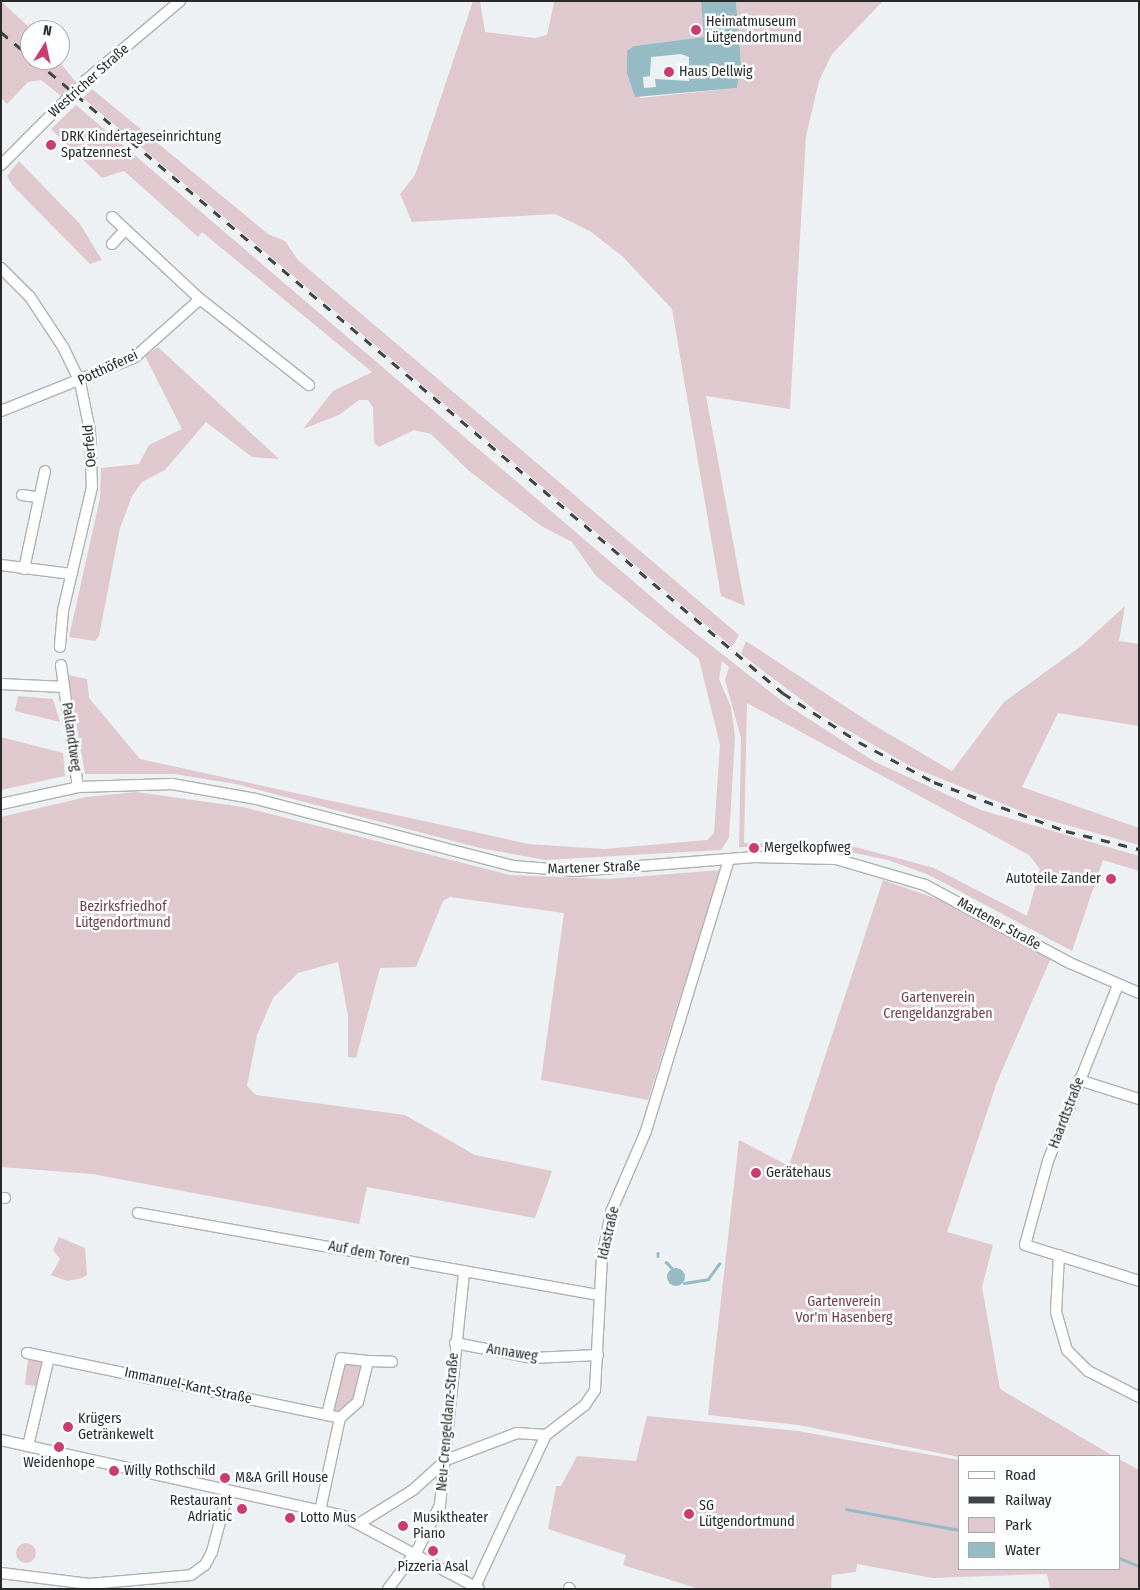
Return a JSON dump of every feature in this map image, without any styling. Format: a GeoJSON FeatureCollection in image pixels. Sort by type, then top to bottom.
{"type":"FeatureCollection","features":[{"type":"Feature","properties":{"kind":"street","name":"Westricher Straße"},"geometry":{"type":"LineString","coordinates":[[1,165],[85,81],[180,1]]}},
{"type":"Feature","properties":{"kind":"street"},"geometry":{"type":"LineString","coordinates":[[112,217],[200,299],[309,385]]}},
{"type":"Feature","properties":{"kind":"street"},"geometry":{"type":"LineString","coordinates":[[112,244],[126,230]]}},
{"type":"Feature","properties":{"kind":"street","name":"Oerfeld"},"geometry":{"type":"LineString","coordinates":[[1,268],[48,321],[80,382],[92,450],[92,487],[79,558],[71,574],[60,647]]}},
{"type":"Feature","properties":{"kind":"street","name":"Potthöferei"},"geometry":{"type":"LineString","coordinates":[[1,411],[80,382],[147,349],[200,299]]}},
{"type":"Feature","properties":{"kind":"street"},"geometry":{"type":"LineString","coordinates":[[24,569],[37,497],[45,471]]}},
{"type":"Feature","properties":{"kind":"street"},"geometry":{"type":"LineString","coordinates":[[22,495],[37,497]]}},
{"type":"Feature","properties":{"kind":"street"},"geometry":{"type":"LineString","coordinates":[[1,565],[71,574]]}},
{"type":"Feature","properties":{"kind":"street","name":"Pallandtweg"},"geometry":{"type":"LineString","coordinates":[[60,665],[78,787]]}},
{"type":"Feature","properties":{"kind":"street","name":"Pallandtweg"},"geometry":{"type":"LineString","coordinates":[[1,684],[64,688]]}},
{"type":"Feature","properties":{"kind":"street","name":"Martener Straße"},"geometry":{"type":"LineString","coordinates":[[1,804],[78,787],[146,782],[205,788],[487,862],[545,870],[730,859],[811,857],[880,868],[925,885],[1118,985],[1139,993]]}},
{"type":"Feature","properties":{"kind":"street","name":"Idastraße"},"geometry":{"type":"LineString","coordinates":[[477,1588],[546,1435],[590,1400],[598,1355],[600,1295],[611,1212],[646,1131],[730,859]]}},
{"type":"Feature","properties":{"kind":"street","name":"Haardtstraße"},"geometry":{"type":"LineString","coordinates":[[1059,1255],[1025,1245],[1048,1161],[1118,985]]}},
{"type":"Feature","properties":{"kind":"street"},"geometry":{"type":"LineString","coordinates":[[1079,1080],[1139,1099]]}},
{"type":"Feature","properties":{"kind":"street","name":"Auf dem Toren"},"geometry":{"type":"LineString","coordinates":[[138,1213],[600,1295]]}},
{"type":"Feature","properties":{"kind":"street"},"geometry":{"type":"LineString","coordinates":[[1139,1281],[1059,1255],[1056,1312],[1067,1350],[1088,1371],[1139,1397]]}},
{"type":"Feature","properties":{"kind":"street","name":"Neu-Crengeldanz-Straße"},"geometry":{"type":"LineString","coordinates":[[388,1589],[416,1553],[435,1520],[446,1460],[455,1343],[464,1271]]}},
{"type":"Feature","properties":{"kind":"street","name":"Annaweg"},"geometry":{"type":"LineString","coordinates":[[455,1343],[532,1358],[598,1355]]}},
{"type":"Feature","properties":{"kind":"street","name":"Immanuel-Kant-Straße"},"geometry":{"type":"LineString","coordinates":[[27,1353],[340,1418]]}},
{"type":"Feature","properties":{"kind":"street"},"geometry":{"type":"LineString","coordinates":[[28,1446],[49,1357]]}},
{"type":"Feature","properties":{"kind":"street"},"geometry":{"type":"LineString","coordinates":[[327,1415],[341,1358],[392,1362]]}},
{"type":"Feature","properties":{"kind":"street"},"geometry":{"type":"LineString","coordinates":[[320,1511],[340,1418],[358,1402],[368,1361]]}},
{"type":"Feature","properties":{"kind":"street"},"geometry":{"type":"LineString","coordinates":[[360,1523],[424,1481],[446,1460],[517,1433],[546,1435]]}},
{"type":"Feature","properties":{"kind":"street"},"geometry":{"type":"LineString","coordinates":[[1,1440],[320,1511],[360,1523],[477,1588]]}},
{"type":"Feature","properties":{"kind":"street"},"geometry":{"type":"LineString","coordinates":[[424,1481],[434,1479],[442,1488]]}},
{"type":"Feature","properties":{"kind":"street"},"geometry":{"type":"LineString","coordinates":[[1,1573],[44,1582],[96,1584],[195,1573],[212,1552],[228,1491]]}},
{"type":"Feature","properties":{"kind":"green space"},"geometry":{"type":"Polygon","coordinates":[[[1,1],[21,20],[20,70],[66,70],[75,81],[61,96],[41,80],[28,82],[7,104],[1,98],[1,1]]]}},
{"type":"Feature","properties":{"kind":"green space"},"geometry":{"type":"Polygon","coordinates":[[[473,1],[480,1],[485,32],[534,38],[547,35],[554,2],[701,1],[705,37],[634,46],[640,98],[737,88],[741,64],[736,1],[883,1],[832,54],[819,81],[806,136],[790,409],[706,396],[745,606],[721,596],[672,309],[622,256],[590,231],[555,214],[412,222],[400,194],[415,175],[473,1]]]}},
{"type":"Feature","properties":{"kind":"green space"},"geometry":{"type":"Polygon","coordinates":[[[92,89],[268,234],[285,241],[298,260],[739,635],[732,647],[83,98],[92,89]]]}},
{"type":"Feature","properties":{"kind":"green space"},"geometry":{"type":"Polygon","coordinates":[[[76,105],[675,617],[783,702],[875,762],[981,810],[1139,856],[1139,871],[1103,860],[1072,951],[929,875],[888,860],[826,847],[739,847],[741,738],[725,680],[729,667],[722,661],[719,679],[731,707],[735,738],[729,838],[721,850],[545,860],[480,848],[236,784],[174,774],[85,774],[68,675],[87,679],[89,698],[140,759],[529,844],[604,849],[707,840],[714,833],[720,745],[699,659],[596,576],[572,542],[541,526],[468,470],[431,434],[414,430],[379,447],[374,443],[373,407],[368,400],[359,400],[339,415],[303,429],[333,391],[372,372],[202,232],[198,237],[124,171],[102,178],[51,129],[76,105]],[[747,703],[744,843],[851,846],[934,868],[1027,916],[1040,869],[1029,855],[747,703]]]}},
{"type":"Feature","properties":{"kind":"green space"},"geometry":{"type":"Polygon","coordinates":[[[19,161],[80,224],[102,260],[90,264],[13,186],[7,176],[19,161]]]}},
{"type":"Feature","properties":{"kind":"green space"},"geometry":{"type":"Polygon","coordinates":[[[158,347],[279,459],[252,457],[206,422],[165,470],[142,482],[132,496],[120,528],[99,636],[95,641],[69,637],[100,498],[101,468],[139,464],[149,445],[182,429],[145,356],[158,347]]]}},
{"type":"Feature","properties":{"kind":"green space"},"geometry":{"type":"Polygon","coordinates":[[[1125,606],[1119,641],[1139,644],[1139,726],[1058,713],[1022,787],[1139,828],[1139,845],[1030,815],[912,767],[823,716],[741,654],[746,641],[872,724],[952,771],[1004,702],[1080,647],[1125,606]]]}},
{"type":"Feature","properties":{"kind":"green space"},"geometry":{"type":"Polygon","coordinates":[[[18,696],[53,699],[60,722],[15,711],[18,696]]]}},
{"type":"Feature","properties":{"kind":"green space"},"geometry":{"type":"Polygon","coordinates":[[[1,737],[63,753],[65,776],[1,790],[1,737]]]}},
{"type":"Feature","properties":{"kind":"green space","name":"Bezirksfriedhof Lütgendortmund"},"geometry":{"type":"Polygon","coordinates":[[[136,792],[243,807],[510,875],[608,879],[720,870],[648,1100],[541,1080],[564,913],[450,897],[443,901],[416,967],[380,968],[356,1058],[348,1057],[348,1016],[338,962],[298,973],[273,998],[257,1035],[247,1086],[256,1095],[405,1115],[475,1155],[552,1171],[535,1218],[367,1187],[359,1224],[92,1174],[1,1167],[1,817],[86,797],[136,792]]]}},
{"type":"Feature","properties":{"kind":"green space"},"geometry":{"type":"Polygon","coordinates":[[[883,880],[957,906],[1051,958],[997,1082],[947,1232],[993,1245],[982,1287],[1000,1389],[1111,1455],[958,1455],[958,1457],[798,1425],[708,1415],[739,1140],[789,1166],[883,880]]]}},
{"type":"Feature","properties":{"kind":"green space"},"geometry":{"type":"Polygon","coordinates":[[[59,1237],[85,1248],[87,1275],[67,1281],[51,1275],[60,1259],[53,1250],[59,1237]]]}},
{"type":"Feature","properties":{"kind":"green space"},"geometry":{"type":"Polygon","coordinates":[[[28,1359],[44,1361],[41,1387],[25,1385],[28,1359]]]}},
{"type":"Feature","properties":{"kind":"green space"},"geometry":{"type":"Polygon","coordinates":[[[344,1361],[363,1364],[357,1400],[348,1412],[336,1413],[332,1411],[344,1361]]]}},
{"type":"Feature","properties":{"kind":"green space"},"geometry":{"type":"Polygon","coordinates":[[[647,1416],[798,1431],[958,1460],[958,1570],[1120,1570],[1120,1460],[1139,1470],[1139,1589],[1050,1589],[1047,1574],[932,1578],[857,1564],[856,1572],[832,1575],[831,1589],[699,1589],[623,1565],[626,1555],[548,1529],[556,1486],[561,1486],[577,1456],[636,1461],[647,1416]]]}},
{"type":"Feature","properties":{"kind":"green space"},"geometry":{"type":"Polygon","coordinates":[[[26,1543],[33,1546],[36,1553],[33,1560],[26,1563],[19,1560],[16,1553],[19,1546],[26,1543]]]}},
{"type":"Feature","properties":{"kind":"water"},"geometry":{"type":"Polygon","coordinates":[[[701,1],[736,1],[741,64],[737,88],[635,97],[627,73],[627,51],[634,46],[704,37],[701,1]],[[681,54],[651,57],[650,76],[643,77],[644,88],[656,87],[655,79],[689,81],[689,57],[681,54]]]}},
{"type":"Feature","properties":{"kind":"water"},"geometry":{"type":"Polygon","coordinates":[[[676,1268],[682,1271],[685,1277],[682,1283],[676,1286],[670,1283],[667,1277],[670,1271],[676,1268]]]}},
{"type":"Feature","properties":{"kind":"waterway"},"geometry":{"type":"LineString","coordinates":[[666,1262],[672,1268]]}},
{"type":"Feature","properties":{"kind":"waterway"},"geometry":{"type":"LineString","coordinates":[[684,1283],[708,1279],[719,1264]]}},
{"type":"Feature","properties":{"kind":"waterway"},"geometry":{"type":"LineString","coordinates":[[846,1509],[958,1530]]}},
{"type":"Feature","properties":{"kind":"waterway"},"geometry":{"type":"LineString","coordinates":[[1120,1558],[1139,1566]]}},
{"type":"Feature","properties":{"kind":"railway"},"geometry":{"type":"LineString","coordinates":[[1,32],[20,48]]}},
{"type":"Feature","properties":{"kind":"railway"},"geometry":{"type":"LineString","coordinates":[[47,70],[783,693],[859,742],[934,782],[1066,831],[1139,849]]}},
{"type":"Feature","properties":{"kind":"place","name":"Heimatmuseum Lütgendortmund"},"geometry":{"type":"Point","coordinates":[696,30]}},
{"type":"Feature","properties":{"kind":"place","name":"Haus Dellwig"},"geometry":{"type":"Point","coordinates":[669,72]}},
{"type":"Feature","properties":{"kind":"place","name":"DRK Kindertageseinrichtung Spatzennest"},"geometry":{"type":"Point","coordinates":[51,145]}},
{"type":"Feature","properties":{"kind":"place","name":"Mergelkopfweg"},"geometry":{"type":"Point","coordinates":[754,848]}},
{"type":"Feature","properties":{"kind":"place","name":"Autoteile Zander"},"geometry":{"type":"Point","coordinates":[1111,879]}},
{"type":"Feature","properties":{"kind":"place","name":"Gerätehaus"},"geometry":{"type":"Point","coordinates":[756,1173]}},
{"type":"Feature","properties":{"kind":"place","name":"Krügers Getränkewelt"},"geometry":{"type":"Point","coordinates":[68,1427]}},
{"type":"Feature","properties":{"kind":"place","name":"Weidenhope"},"geometry":{"type":"Point","coordinates":[59,1447]}},
{"type":"Feature","properties":{"kind":"place","name":"Willy Rothschild"},"geometry":{"type":"Point","coordinates":[114,1471]}},
{"type":"Feature","properties":{"kind":"place","name":"M&A Grill House"},"geometry":{"type":"Point","coordinates":[225,1478]}},
{"type":"Feature","properties":{"kind":"place","name":"Restaurant Adriatic"},"geometry":{"type":"Point","coordinates":[242,1509]}},
{"type":"Feature","properties":{"kind":"place","name":"SG Lütgendortmund"},"geometry":{"type":"Point","coordinates":[689,1514]}},
{"type":"Feature","properties":{"kind":"place","name":"Lotto Mus"},"geometry":{"type":"Point","coordinates":[290,1518]}},
{"type":"Feature","properties":{"kind":"place","name":"Musiktheater Piano"},"geometry":{"type":"Point","coordinates":[403,1526]}},
{"type":"Feature","properties":{"kind":"place","name":"Pizzeria Asal"},"geometry":{"type":"Point","coordinates":[433,1551]}},
{"type":"Feature","properties":{"kind":"park label","name":"Gartenverein Crengeldanzgraben"},"geometry":{"type":"Point","coordinates":[938,1006]}},
{"type":"Feature","properties":{"kind":"park label","name":"Gartenverein Vor'm Hasenberg"},"geometry":{"type":"Point","coordinates":[844,1310]}}]}
